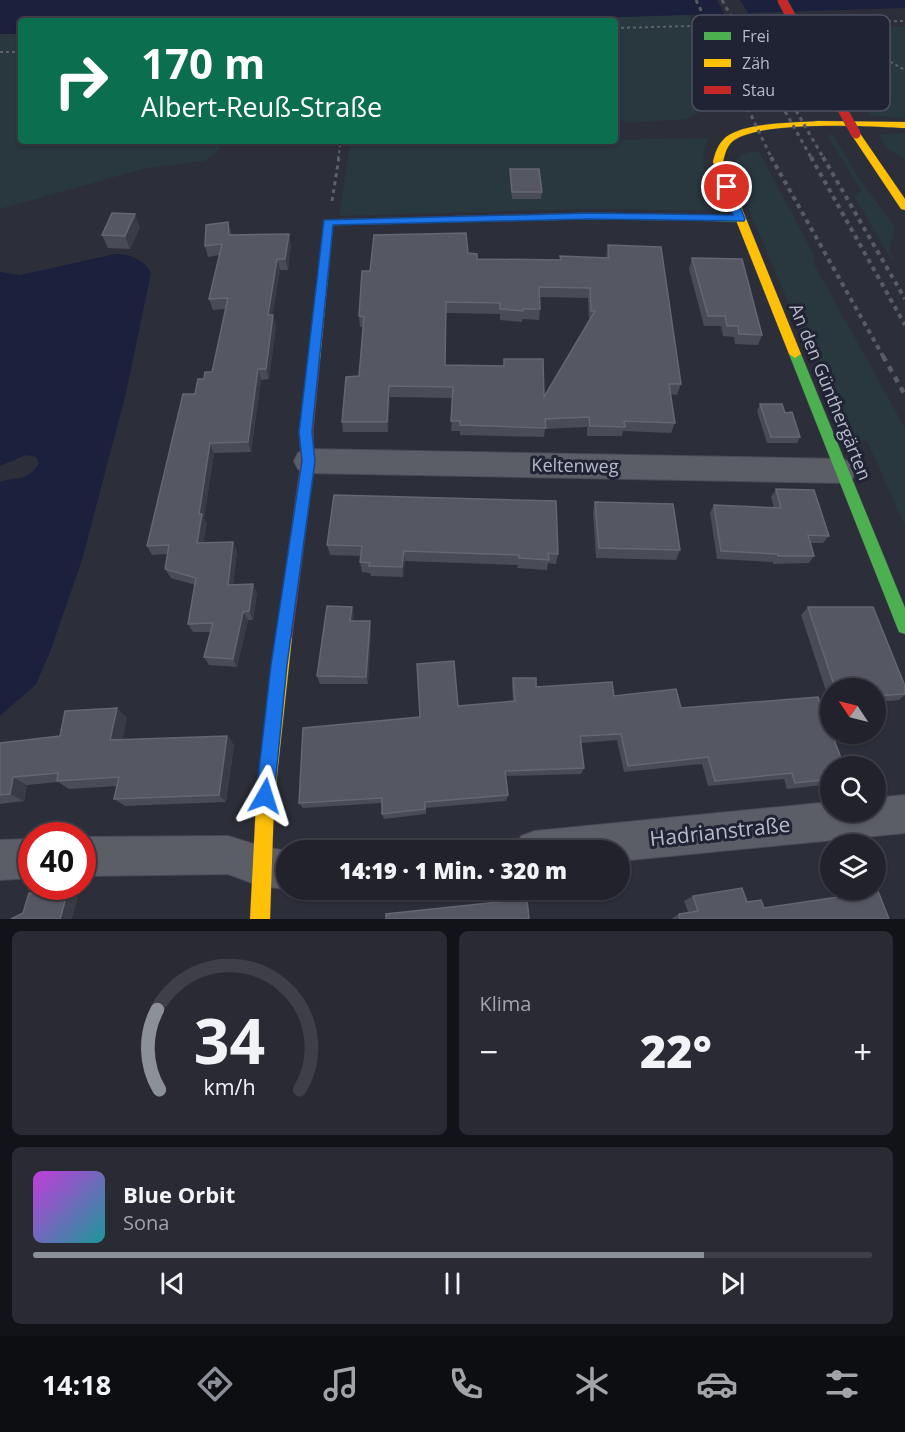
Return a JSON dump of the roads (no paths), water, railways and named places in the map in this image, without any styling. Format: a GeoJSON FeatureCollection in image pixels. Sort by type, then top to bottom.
{"type":"FeatureCollection","features":[{"type":"Feature","properties":{"kind":"street"},"geometry":{"type":"LineString","coordinates":[[782,0],[790,15]]}},
{"type":"Feature","properties":{"kind":"street"},"geometry":{"type":"LineString","coordinates":[[843,111],[905,207]]}},
{"type":"Feature","properties":{"kind":"street","name":"An den Günthergärten"},"geometry":{"type":"LineString","coordinates":[[905,125],[821,126],[741,133],[725,143],[720,151],[718,162],[905,627]]}},
{"type":"Feature","properties":{"kind":"street"},"geometry":{"type":"LineString","coordinates":[[260,919],[274,868],[263,818],[279,665],[308,461],[306,432],[328,222],[590,216],[740,219]]}},
{"type":"Feature","properties":{"kind":"street","name":"Keltenweg"},"geometry":{"type":"LineString","coordinates":[[308,461],[842,471]]}},
{"type":"Feature","properties":{"kind":"street","name":"Hadrianstraße"},"geometry":{"type":"LineString","coordinates":[[630,841],[905,814]]}},
{"type":"Feature","properties":{"kind":"street"},"geometry":{"type":"LineString","coordinates":[[96,857],[228,855],[274,868]]}},
{"type":"Feature","properties":{"kind":"street"},"geometry":{"type":"LineString","coordinates":[[0,860],[18,859]]}},
{"type":"Feature","properties":{"kind":"water"},"geometry":{"type":"Polygon","coordinates":[[[0,0],[905,0],[905,8],[586,18],[18,18],[18,34],[0,34],[0,0]]]}},
{"type":"Feature","properties":{"kind":"water"},"geometry":{"type":"Polygon","coordinates":[[[115,254],[136,258],[151,273],[126,393],[82,560],[50,652],[36,684],[0,716],[0,482],[26,476],[39,463],[36,457],[26,455],[0,466],[0,272],[20,275],[115,254]]]}},
{"type":"Feature","properties":{"kind":"railway"},"geometry":{"type":"LineString","coordinates":[[696,0],[703,15]]}},
{"type":"Feature","properties":{"kind":"railway"},"geometry":{"type":"LineString","coordinates":[[722,0],[730,15]]}},
{"type":"Feature","properties":{"kind":"railway"},"geometry":{"type":"LineString","coordinates":[[749,111],[771,158]]}},
{"type":"Feature","properties":{"kind":"railway"},"geometry":{"type":"LineString","coordinates":[[785,111],[812,159]]}},
{"type":"Feature","properties":{"kind":"railway"},"geometry":{"type":"LineString","coordinates":[[796,111],[824,159]]}},
{"type":"Feature","properties":{"kind":"railway"},"geometry":{"type":"LineString","coordinates":[[811,157],[905,325]]}},
{"type":"Feature","properties":{"kind":"railway"},"geometry":{"type":"LineString","coordinates":[[823,157],[905,299]]}},
{"type":"Feature","properties":{"kind":"railway"},"geometry":{"type":"LineString","coordinates":[[771,158],[884,358]]}},
{"type":"Feature","properties":{"kind":"railway"},"geometry":{"type":"LineString","coordinates":[[883,356],[905,395]]}}]}
